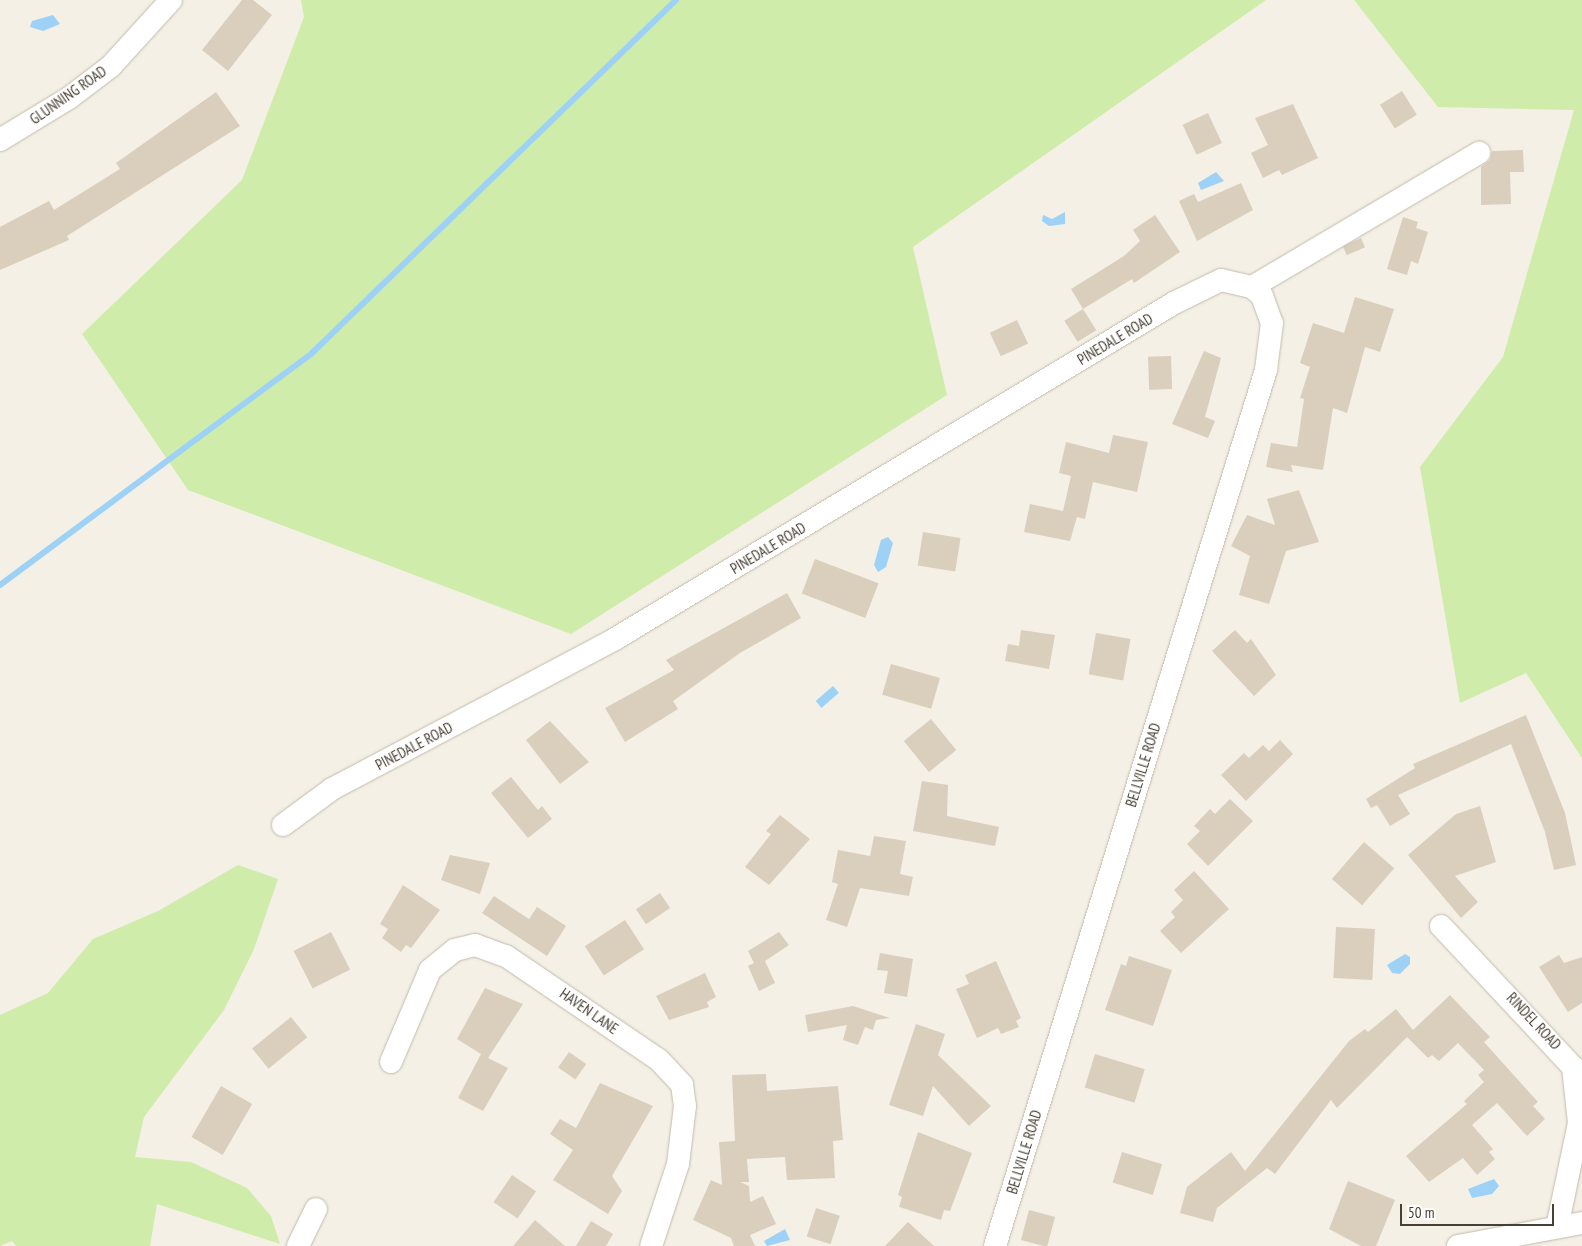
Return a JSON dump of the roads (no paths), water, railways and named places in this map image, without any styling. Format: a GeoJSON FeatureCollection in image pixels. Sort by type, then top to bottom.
{"type":"FeatureCollection","features":[{"type":"Feature","properties":{"kind":"street","name":"GLUNNING ROAD"},"geometry":{"type":"LineString","coordinates":[[0,140],[69,98],[111,66],[171,0]]}},
{"type":"Feature","properties":{"kind":"street"},"geometry":{"type":"LineString","coordinates":[[1252,287],[1479,153]]}},
{"type":"Feature","properties":{"kind":"street","name":"PINEDALE ROAD"},"geometry":{"type":"LineString","coordinates":[[283,825],[332,789],[615,639],[1174,303],[1221,280],[1252,287]]}},
{"type":"Feature","properties":{"kind":"street","name":"BELLVILLE ROAD"},"geometry":{"type":"LineString","coordinates":[[995,1246],[1266,370],[1272,323],[1262,296],[1252,287]]}},
{"type":"Feature","properties":{"kind":"street","name":"RINDEL ROAD"},"geometry":{"type":"LineString","coordinates":[[1441,926],[1573,1067],[1578,1081],[1579,1123],[1557,1227]]}},
{"type":"Feature","properties":{"kind":"street","name":"HAVEN LANE"},"geometry":{"type":"LineString","coordinates":[[390,1062],[430,970],[455,950],[475,945],[506,956],[651,1055],[676,1075],[685,1092],[682,1148],[651,1246]]}},
{"type":"Feature","properties":{"kind":"street"},"geometry":{"type":"LineString","coordinates":[[298,1246],[316,1209]]}},
{"type":"Feature","properties":{"kind":"street"},"geometry":{"type":"LineString","coordinates":[[1458,1246],[1582,1222]]}},
{"type":"Feature","properties":{"kind":"water"},"geometry":{"type":"Polygon","coordinates":[[[53,15],[60,24],[43,31],[30,27],[32,21],[53,15]]]}},
{"type":"Feature","properties":{"kind":"water"},"geometry":{"type":"Polygon","coordinates":[[[1216,172],[1224,181],[1201,190],[1198,183],[1216,172]]]}},
{"type":"Feature","properties":{"kind":"water"},"geometry":{"type":"Polygon","coordinates":[[[1065,212],[1065,224],[1049,226],[1042,221],[1043,215],[1052,219],[1065,212]]]}},
{"type":"Feature","properties":{"kind":"water"},"geometry":{"type":"Polygon","coordinates":[[[888,537],[893,543],[886,567],[878,572],[874,565],[881,540],[888,537]]]}},
{"type":"Feature","properties":{"kind":"water"},"geometry":{"type":"Polygon","coordinates":[[[833,686],[839,693],[822,708],[816,701],[833,686]]]}},
{"type":"Feature","properties":{"kind":"water"},"geometry":{"type":"Polygon","coordinates":[[[1405,954],[1410,957],[1410,964],[1400,974],[1392,973],[1387,965],[1405,954]]]}},
{"type":"Feature","properties":{"kind":"water"},"geometry":{"type":"Polygon","coordinates":[[[1494,1179],[1499,1186],[1492,1194],[1472,1198],[1468,1189],[1494,1179]]]}},
{"type":"Feature","properties":{"kind":"water"},"geometry":{"type":"Polygon","coordinates":[[[785,1229],[790,1240],[767,1246],[764,1241],[785,1229]]]}},
{"type":"Feature","properties":{"kind":"waterway"},"geometry":{"type":"LineString","coordinates":[[0,585],[312,353],[676,0]]}}]}
